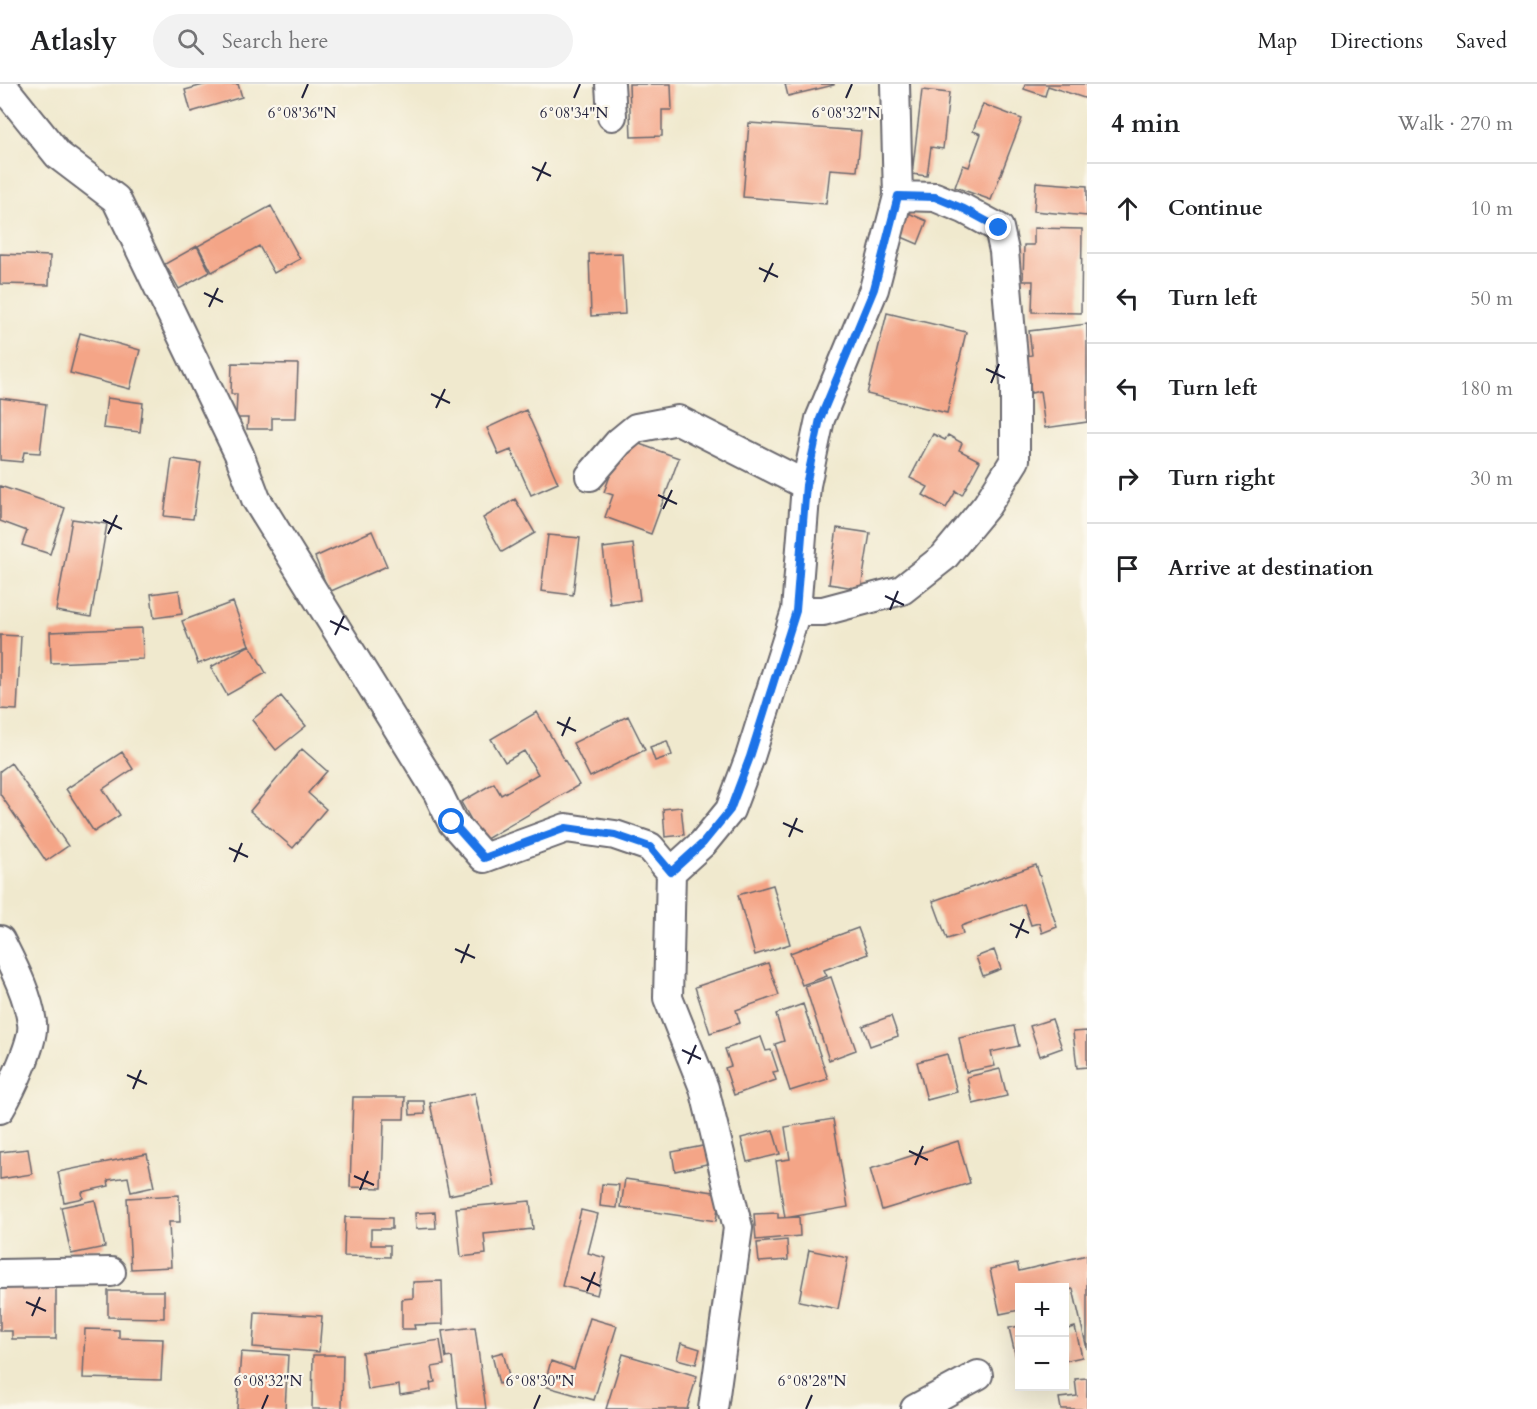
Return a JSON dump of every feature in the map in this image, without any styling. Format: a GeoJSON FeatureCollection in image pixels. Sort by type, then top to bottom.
{"type":"FeatureCollection","features":[{"type":"Feature","properties":{"kind":"street"},"geometry":{"type":"LineString","coordinates":[[610,84],[612,116]]}},
{"type":"Feature","properties":{"kind":"street"},"geometry":{"type":"LineString","coordinates":[[671,872],[703,843],[730,810],[750,757],[796,611],[806,485],[820,419],[874,289],[898,196],[895,84]]}},
{"type":"Feature","properties":{"kind":"street"},"geometry":{"type":"LineString","coordinates":[[4,94],[58,155],[116,199],[239,454],[256,499],[438,793],[452,822],[484,858],[566,828],[615,835],[650,847],[671,872],[668,998],[704,1088],[738,1228],[713,1409]]}},
{"type":"Feature","properties":{"kind":"street"},"geometry":{"type":"LineString","coordinates":[[796,611],[823,611],[902,590],[944,557],[987,505],[1015,460],[1014,382],[1004,251],[999,228],[964,209],[935,197],[898,196]]}},
{"type":"Feature","properties":{"kind":"street"},"geometry":{"type":"LineString","coordinates":[[590,476],[620,442],[636,428],[678,420],[806,485]]}},
{"type":"Feature","properties":{"kind":"street"},"geometry":{"type":"LineString","coordinates":[[0,940],[19,977],[33,1025],[16,1081],[0,1109]]}},
{"type":"Feature","properties":{"kind":"street"},"geometry":{"type":"LineString","coordinates":[[0,1274],[111,1272]]}},
{"type":"Feature","properties":{"kind":"street"},"geometry":{"type":"LineString","coordinates":[[915,1409],[978,1375]]}},
{"type":"Feature","properties":{"kind":"building"},"geometry":{"type":"Polygon","coordinates":[[[207,84],[238,84],[242,97],[191,112],[185,90],[207,84]]]}},
{"type":"Feature","properties":{"kind":"building"},"geometry":{"type":"Polygon","coordinates":[[[629,84],[671,84],[672,110],[662,110],[662,136],[631,137],[629,84]]]}},
{"type":"Feature","properties":{"kind":"building"},"geometry":{"type":"Polygon","coordinates":[[[785,84],[834,84],[834,85],[788,96],[785,84]]]}},
{"type":"Feature","properties":{"kind":"building"},"geometry":{"type":"Polygon","coordinates":[[[1025,84],[1087,84],[1087,99],[1048,86],[1045,96],[1024,89],[1025,84]]]}},
{"type":"Feature","properties":{"kind":"building"},"geometry":{"type":"Polygon","coordinates":[[[922,90],[949,93],[943,149],[931,147],[927,176],[912,174],[922,90]]]}},
{"type":"Feature","properties":{"kind":"building"},"geometry":{"type":"Polygon","coordinates":[[[983,104],[1022,119],[991,200],[955,187],[963,165],[969,167],[981,134],[973,131],[983,104]]]}},
{"type":"Feature","properties":{"kind":"building"},"geometry":{"type":"Polygon","coordinates":[[[749,123],[861,131],[857,171],[830,169],[826,204],[743,197],[749,123]]]}},
{"type":"Feature","properties":{"kind":"building"},"geometry":{"type":"Polygon","coordinates":[[[1036,182],[1087,186],[1087,216],[1034,211],[1036,182]]]}},
{"type":"Feature","properties":{"kind":"building"},"geometry":{"type":"Polygon","coordinates":[[[271,206],[300,259],[274,273],[259,246],[212,272],[198,246],[271,206]]]}},
{"type":"Feature","properties":{"kind":"building"},"geometry":{"type":"Polygon","coordinates":[[[906,212],[927,221],[918,244],[897,235],[906,212]]]}},
{"type":"Feature","properties":{"kind":"building"},"geometry":{"type":"Polygon","coordinates":[[[1034,228],[1082,229],[1081,313],[1032,312],[1033,281],[1023,281],[1024,245],[1034,245],[1034,228]]]}},
{"type":"Feature","properties":{"kind":"building"},"geometry":{"type":"Polygon","coordinates":[[[197,246],[210,272],[179,289],[165,264],[197,246]]]}},
{"type":"Feature","properties":{"kind":"building"},"geometry":{"type":"Polygon","coordinates":[[[622,253],[625,314],[591,316],[589,254],[622,253]]]}},
{"type":"Feature","properties":{"kind":"building"},"geometry":{"type":"Polygon","coordinates":[[[0,254],[50,256],[49,285],[0,284],[0,254]]]}},
{"type":"Feature","properties":{"kind":"building"},"geometry":{"type":"Polygon","coordinates":[[[887,313],[966,332],[947,413],[867,394],[887,313]]]}},
{"type":"Feature","properties":{"kind":"building"},"geometry":{"type":"Polygon","coordinates":[[[1087,324],[1087,422],[1045,428],[1040,391],[1031,393],[1026,356],[1032,355],[1029,331],[1087,324]]]}},
{"type":"Feature","properties":{"kind":"building"},"geometry":{"type":"Polygon","coordinates":[[[80,333],[140,350],[130,389],[70,373],[80,333]]]}},
{"type":"Feature","properties":{"kind":"building"},"geometry":{"type":"Polygon","coordinates":[[[232,363],[298,364],[296,418],[272,418],[272,429],[247,429],[248,418],[236,418],[237,394],[231,394],[232,363]]]}},
{"type":"Feature","properties":{"kind":"building"},"geometry":{"type":"Polygon","coordinates":[[[0,398],[46,404],[40,453],[24,452],[22,462],[0,460],[0,398]]]}},
{"type":"Feature","properties":{"kind":"building"},"geometry":{"type":"Polygon","coordinates":[[[107,398],[143,403],[140,432],[103,428],[107,398]]]}},
{"type":"Feature","properties":{"kind":"building"},"geometry":{"type":"Polygon","coordinates":[[[526,410],[558,483],[531,495],[511,450],[499,455],[487,428],[526,410]]]}},
{"type":"Feature","properties":{"kind":"building"},"geometry":{"type":"Polygon","coordinates":[[[933,434],[945,440],[948,435],[962,443],[959,450],[980,461],[962,495],[956,491],[946,508],[923,495],[928,487],[910,478],[933,434]]]}},
{"type":"Feature","properties":{"kind":"building"},"geometry":{"type":"Polygon","coordinates":[[[631,441],[679,458],[651,534],[605,517],[613,495],[604,492],[619,452],[631,441]]]}},
{"type":"Feature","properties":{"kind":"building"},"geometry":{"type":"Polygon","coordinates":[[[172,459],[201,463],[193,519],[164,516],[172,459]]]}},
{"type":"Feature","properties":{"kind":"building"},"geometry":{"type":"Polygon","coordinates":[[[0,486],[65,508],[50,554],[22,545],[27,531],[0,521],[0,486]]]}},
{"type":"Feature","properties":{"kind":"building"},"geometry":{"type":"Polygon","coordinates":[[[515,499],[535,533],[502,552],[483,518],[515,499]]]}},
{"type":"Feature","properties":{"kind":"building"},"geometry":{"type":"Polygon","coordinates":[[[72,519],[107,524],[91,617],[56,611],[72,519]]]}},
{"type":"Feature","properties":{"kind":"building"},"geometry":{"type":"Polygon","coordinates":[[[837,528],[870,533],[861,589],[829,584],[837,528]]]}},
{"type":"Feature","properties":{"kind":"building"},"geometry":{"type":"Polygon","coordinates":[[[372,531],[387,566],[329,592],[315,557],[372,531]]]}},
{"type":"Feature","properties":{"kind":"building"},"geometry":{"type":"Polygon","coordinates":[[[548,535],[580,538],[573,595],[541,591],[548,535]]]}},
{"type":"Feature","properties":{"kind":"building"},"geometry":{"type":"Polygon","coordinates":[[[633,544],[640,600],[610,604],[603,548],[633,544]]]}},
{"type":"Feature","properties":{"kind":"building"},"geometry":{"type":"Polygon","coordinates":[[[179,590],[182,614],[154,618],[151,594],[179,590]]]}},
{"type":"Feature","properties":{"kind":"building"},"geometry":{"type":"Polygon","coordinates":[[[233,602],[249,645],[198,664],[182,621],[233,602]]]}},
{"type":"Feature","properties":{"kind":"building"},"geometry":{"type":"Polygon","coordinates":[[[142,628],[143,659],[51,663],[50,632],[142,628]]]}},
{"type":"Feature","properties":{"kind":"building"},"geometry":{"type":"Polygon","coordinates":[[[0,635],[21,636],[17,710],[0,709],[0,635]]]}},
{"type":"Feature","properties":{"kind":"building"},"geometry":{"type":"Polygon","coordinates":[[[250,645],[266,673],[227,695],[211,667],[250,645]]]}},
{"type":"Feature","properties":{"kind":"building"},"geometry":{"type":"Polygon","coordinates":[[[281,696],[306,726],[276,750],[252,720],[281,696]]]}},
{"type":"Feature","properties":{"kind":"building"},"geometry":{"type":"Polygon","coordinates":[[[537,712],[579,785],[483,841],[461,802],[494,783],[501,795],[538,774],[524,751],[505,762],[491,739],[537,712]]]}},
{"type":"Feature","properties":{"kind":"building"},"geometry":{"type":"Polygon","coordinates":[[[628,716],[645,750],[590,777],[573,743],[628,716]]]}},
{"type":"Feature","properties":{"kind":"building"},"geometry":{"type":"Polygon","coordinates":[[[667,741],[672,755],[655,761],[650,747],[667,741]]]}},
{"type":"Feature","properties":{"kind":"building"},"geometry":{"type":"Polygon","coordinates":[[[302,749],[327,771],[308,793],[326,809],[293,848],[250,811],[302,749]]]}},
{"type":"Feature","properties":{"kind":"building"},"geometry":{"type":"Polygon","coordinates":[[[122,752],[133,769],[103,789],[120,815],[94,832],[66,789],[122,752]]]}},
{"type":"Feature","properties":{"kind":"building"},"geometry":{"type":"Polygon","coordinates":[[[11,763],[68,846],[46,861],[0,794],[0,771],[11,763]]]}},
{"type":"Feature","properties":{"kind":"building"},"geometry":{"type":"Polygon","coordinates":[[[681,807],[684,835],[665,837],[663,809],[681,807]]]}},
{"type":"Feature","properties":{"kind":"building"},"geometry":{"type":"Polygon","coordinates":[[[1036,865],[1057,927],[1042,933],[1039,923],[1031,925],[1024,904],[961,926],[963,934],[947,939],[933,901],[1036,865]]]}},
{"type":"Feature","properties":{"kind":"building"},"geometry":{"type":"Polygon","coordinates":[[[773,885],[790,944],[755,955],[738,895],[773,885]]]}},
{"type":"Feature","properties":{"kind":"building"},"geometry":{"type":"Polygon","coordinates":[[[858,928],[868,954],[824,970],[827,976],[802,985],[790,953],[858,928]]]}},
{"type":"Feature","properties":{"kind":"building"},"geometry":{"type":"Polygon","coordinates":[[[994,950],[1001,969],[983,976],[976,957],[994,950]]]}},
{"type":"Feature","properties":{"kind":"building"},"geometry":{"type":"Polygon","coordinates":[[[768,963],[779,995],[736,1010],[740,1023],[710,1033],[695,987],[768,963]]]}},
{"type":"Feature","properties":{"kind":"building"},"geometry":{"type":"Polygon","coordinates":[[[831,977],[856,1050],[829,1060],[805,986],[831,977]]]}},
{"type":"Feature","properties":{"kind":"building"},"geometry":{"type":"Polygon","coordinates":[[[803,1004],[828,1079],[790,1091],[775,1044],[784,1041],[776,1014],[803,1004]]]}},
{"type":"Feature","properties":{"kind":"building"},"geometry":{"type":"Polygon","coordinates":[[[891,1016],[898,1036],[870,1046],[863,1026],[891,1016]]]}},
{"type":"Feature","properties":{"kind":"building"},"geometry":{"type":"Polygon","coordinates":[[[1052,1019],[1062,1048],[1040,1056],[1030,1026],[1052,1019]]]}},
{"type":"Feature","properties":{"kind":"building"},"geometry":{"type":"Polygon","coordinates":[[[1014,1026],[1019,1046],[991,1052],[995,1066],[966,1072],[959,1038],[1014,1026]]]}},
{"type":"Feature","properties":{"kind":"building"},"geometry":{"type":"Polygon","coordinates":[[[1087,1031],[1087,1067],[1077,1068],[1073,1032],[1087,1031]]]}},
{"type":"Feature","properties":{"kind":"building"},"geometry":{"type":"Polygon","coordinates":[[[761,1037],[766,1051],[771,1050],[778,1071],[773,1072],[776,1080],[734,1095],[725,1068],[731,1066],[725,1049],[761,1037]]]}},
{"type":"Feature","properties":{"kind":"building"},"geometry":{"type":"Polygon","coordinates":[[[947,1054],[957,1092],[927,1100],[917,1062],[947,1054]]]}},
{"type":"Feature","properties":{"kind":"building"},"geometry":{"type":"Polygon","coordinates":[[[1000,1069],[1007,1096],[973,1104],[967,1077],[1000,1069]]]}},
{"type":"Feature","properties":{"kind":"building"},"geometry":{"type":"Polygon","coordinates":[[[475,1093],[494,1186],[449,1195],[430,1103],[475,1093]]]}},
{"type":"Feature","properties":{"kind":"building"},"geometry":{"type":"Polygon","coordinates":[[[353,1097],[405,1097],[404,1119],[384,1119],[382,1188],[350,1187],[353,1097]]]}},
{"type":"Feature","properties":{"kind":"building"},"geometry":{"type":"Polygon","coordinates":[[[409,1101],[424,1101],[425,1114],[410,1115],[409,1101]]]}},
{"type":"Feature","properties":{"kind":"building"},"geometry":{"type":"Polygon","coordinates":[[[833,1119],[848,1207],[785,1218],[776,1161],[790,1159],[785,1127],[833,1119]]]}},
{"type":"Feature","properties":{"kind":"building"},"geometry":{"type":"Polygon","coordinates":[[[773,1130],[780,1154],[747,1162],[741,1138],[773,1130]]]}},
{"type":"Feature","properties":{"kind":"building"},"geometry":{"type":"Polygon","coordinates":[[[958,1141],[970,1183],[882,1210],[870,1169],[958,1141]]]}},
{"type":"Feature","properties":{"kind":"building"},"geometry":{"type":"Polygon","coordinates":[[[708,1145],[711,1163],[675,1171],[672,1152],[708,1145]]]}},
{"type":"Feature","properties":{"kind":"building"},"geometry":{"type":"Polygon","coordinates":[[[28,1149],[32,1174],[0,1179],[0,1152],[28,1149]]]}},
{"type":"Feature","properties":{"kind":"building"},"geometry":{"type":"Polygon","coordinates":[[[147,1154],[154,1187],[131,1192],[128,1177],[108,1180],[109,1186],[82,1192],[83,1198],[64,1202],[58,1172],[147,1154]]]}},
{"type":"Feature","properties":{"kind":"building"},"geometry":{"type":"Polygon","coordinates":[[[625,1179],[720,1193],[716,1221],[621,1207],[625,1179]]]}},
{"type":"Feature","properties":{"kind":"building"},"geometry":{"type":"Polygon","coordinates":[[[602,1184],[619,1185],[617,1208],[600,1206],[602,1184]]]}},
{"type":"Feature","properties":{"kind":"building"},"geometry":{"type":"Polygon","coordinates":[[[179,1195],[180,1222],[169,1222],[171,1267],[131,1269],[127,1198],[179,1195]]]}},
{"type":"Feature","properties":{"kind":"building"},"geometry":{"type":"Polygon","coordinates":[[[95,1200],[105,1247],[71,1254],[61,1207],[95,1200]]]}},
{"type":"Feature","properties":{"kind":"building"},"geometry":{"type":"Polygon","coordinates":[[[530,1201],[533,1229],[484,1234],[486,1254],[461,1257],[456,1208],[530,1201]]]}},
{"type":"Feature","properties":{"kind":"building"},"geometry":{"type":"Polygon","coordinates":[[[581,1210],[598,1214],[588,1253],[606,1258],[597,1295],[562,1286],[581,1210]]]}},
{"type":"Feature","properties":{"kind":"building"},"geometry":{"type":"Polygon","coordinates":[[[435,1212],[436,1228],[416,1229],[415,1213],[435,1212]]]}},
{"type":"Feature","properties":{"kind":"building"},"geometry":{"type":"Polygon","coordinates":[[[778,1213],[778,1218],[799,1217],[800,1236],[756,1240],[754,1214],[778,1213]]]}},
{"type":"Feature","properties":{"kind":"building"},"geometry":{"type":"Polygon","coordinates":[[[345,1217],[392,1218],[392,1229],[371,1229],[371,1245],[390,1245],[390,1257],[344,1256],[345,1217]]]}},
{"type":"Feature","properties":{"kind":"building"},"geometry":{"type":"Polygon","coordinates":[[[787,1240],[788,1260],[759,1262],[757,1243],[787,1240]]]}},
{"type":"Feature","properties":{"kind":"building"},"geometry":{"type":"Polygon","coordinates":[[[809,1250],[848,1258],[838,1309],[799,1301],[809,1250]]]}},
{"type":"Feature","properties":{"kind":"building"},"geometry":{"type":"Polygon","coordinates":[[[1087,1255],[1087,1349],[1073,1289],[1069,1290],[1069,1283],[1015,1283],[1015,1311],[1000,1314],[990,1269],[1017,1263],[1019,1271],[1087,1255]]]}},
{"type":"Feature","properties":{"kind":"building"},"geometry":{"type":"Polygon","coordinates":[[[442,1281],[443,1324],[414,1325],[415,1329],[402,1329],[402,1299],[413,1298],[413,1282],[442,1281]]]}},
{"type":"Feature","properties":{"kind":"building"},"geometry":{"type":"Polygon","coordinates":[[[0,1283],[56,1283],[56,1339],[12,1339],[12,1331],[0,1331],[0,1283]]]}},
{"type":"Feature","properties":{"kind":"building"},"geometry":{"type":"Polygon","coordinates":[[[108,1291],[164,1291],[164,1318],[108,1317],[108,1291]]]}},
{"type":"Feature","properties":{"kind":"building"},"geometry":{"type":"Polygon","coordinates":[[[255,1312],[322,1316],[319,1352],[253,1347],[255,1312]]]}},
{"type":"Feature","properties":{"kind":"building"},"geometry":{"type":"Polygon","coordinates":[[[590,1318],[617,1326],[594,1400],[544,1386],[551,1361],[574,1369],[590,1318]]]}},
{"type":"Feature","properties":{"kind":"building"},"geometry":{"type":"Polygon","coordinates":[[[475,1327],[486,1409],[458,1409],[452,1357],[446,1358],[442,1331],[475,1327]]]}},
{"type":"Feature","properties":{"kind":"building"},"geometry":{"type":"Polygon","coordinates":[[[1015,1327],[1015,1354],[1009,1328],[1015,1327]]]}},
{"type":"Feature","properties":{"kind":"building"},"geometry":{"type":"Polygon","coordinates":[[[1075,1327],[1082,1357],[1069,1360],[1069,1337],[1069,1329],[1075,1327]]]}},
{"type":"Feature","properties":{"kind":"building"},"geometry":{"type":"Polygon","coordinates":[[[85,1329],[119,1330],[119,1338],[163,1339],[161,1380],[83,1378],[85,1329]]]}},
{"type":"Feature","properties":{"kind":"building"},"geometry":{"type":"Polygon","coordinates":[[[440,1340],[444,1365],[432,1367],[435,1382],[430,1383],[431,1390],[400,1395],[399,1385],[368,1390],[362,1352],[440,1340]]]}},
{"type":"Feature","properties":{"kind":"building"},"geometry":{"type":"Polygon","coordinates":[[[681,1343],[700,1349],[696,1364],[677,1359],[681,1343]]]}},
{"type":"Feature","properties":{"kind":"building"},"geometry":{"type":"Polygon","coordinates":[[[241,1352],[288,1355],[285,1409],[237,1409],[241,1352]]]}},
{"type":"Feature","properties":{"kind":"building"},"geometry":{"type":"Polygon","coordinates":[[[503,1352],[510,1380],[499,1384],[492,1355],[503,1352]]]}},
{"type":"Feature","properties":{"kind":"building"},"geometry":{"type":"Polygon","coordinates":[[[623,1354],[697,1376],[687,1409],[606,1409],[623,1354]]]}},
{"type":"Feature","properties":{"kind":"building"},"geometry":{"type":"Polygon","coordinates":[[[313,1355],[343,1355],[342,1409],[312,1409],[313,1355]]]}},
{"type":"Feature","properties":{"kind":"building"},"geometry":{"type":"Polygon","coordinates":[[[1087,1378],[1087,1409],[1061,1409],[1059,1398],[1077,1396],[1075,1379],[1087,1378]]]}},
{"type":"Feature","properties":{"kind":"route"},"geometry":{"type":"LineString","coordinates":[[452,822],[484,858],[566,828],[615,835],[650,847],[671,872],[703,843],[730,810],[750,757],[796,611],[806,485],[820,419],[874,289],[898,196],[935,197],[964,209],[999,228]]}}]}
